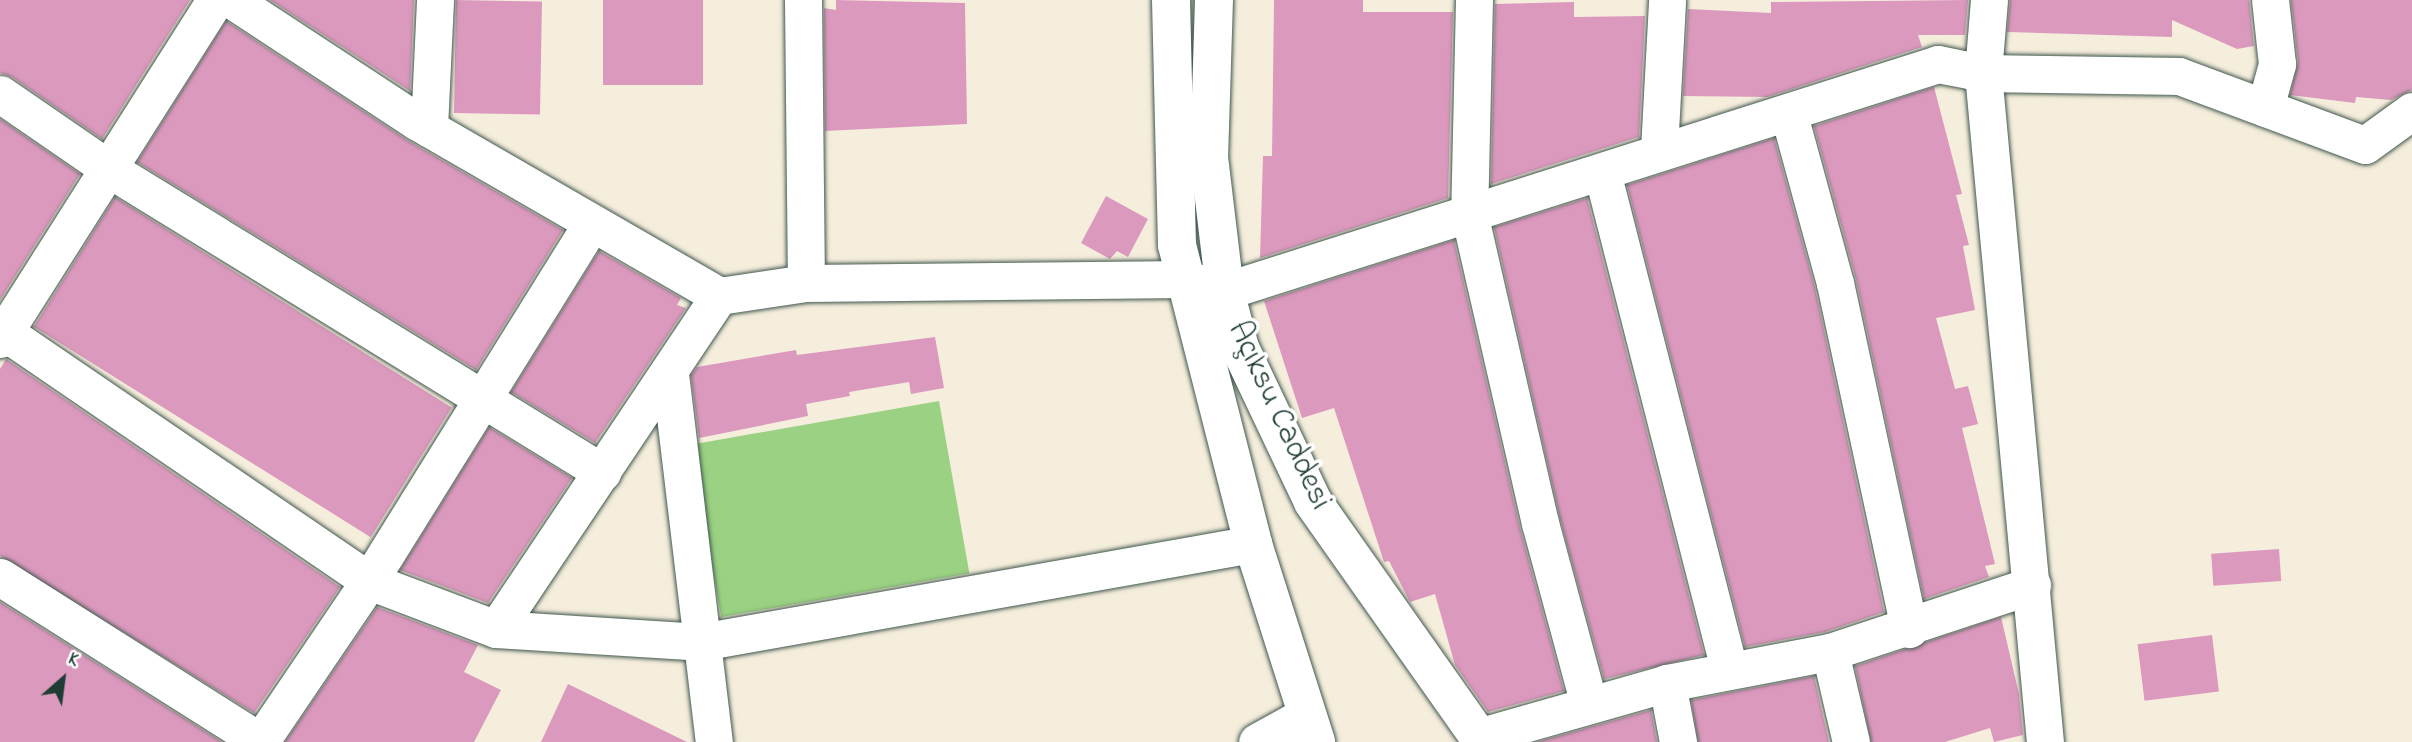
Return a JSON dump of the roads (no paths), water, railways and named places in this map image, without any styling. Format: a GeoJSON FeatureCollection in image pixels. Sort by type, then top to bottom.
{"type":"FeatureCollection","features":[{"type":"Feature","properties":{"kind":"main road","name":"Açıksu Caddesi"},"geometry":{"type":"LineString","coordinates":[[1171,0],[1177,245],[1253,544],[1311,729]]}},
{"type":"Feature","properties":{"kind":"main road","name":"Açıksu Caddesi"},"geometry":{"type":"LineString","coordinates":[[1214,0],[1209,157],[1225,291],[1240,348],[1313,502],[1480,739]]}},
{"type":"Feature","properties":{"kind":"street"},"geometry":{"type":"LineString","coordinates":[[215,0],[1,334],[369,581],[496,629],[701,642],[1253,544]]}},
{"type":"Feature","properties":{"kind":"street"},"geometry":{"type":"LineString","coordinates":[[232,0],[429,128],[719,296],[806,283],[1186,279],[1225,291],[1602,172],[1659,150],[1789,115],[1938,64],[1983,73],[2179,76],[2365,145],[2412,111]]}},
{"type":"Feature","properties":{"kind":"street"},"geometry":{"type":"LineString","coordinates":[[429,128],[435,0]]}},
{"type":"Feature","properties":{"kind":"street"},"geometry":{"type":"LineString","coordinates":[[803,0],[806,283]]}},
{"type":"Feature","properties":{"kind":"street"},"geometry":{"type":"LineString","coordinates":[[1474,0],[1469,213],[1540,523],[1589,704]]}},
{"type":"Feature","properties":{"kind":"street"},"geometry":{"type":"LineString","coordinates":[[1659,150],[1667,0]]}},
{"type":"Feature","properties":{"kind":"street"},"geometry":{"type":"LineString","coordinates":[[1989,0],[1983,73],[2014,438],[2032,585],[2045,742]]}},
{"type":"Feature","properties":{"kind":"street"},"geometry":{"type":"LineString","coordinates":[[2265,108],[2277,64],[2270,0]]}},
{"type":"Feature","properties":{"kind":"street"},"geometry":{"type":"LineString","coordinates":[[0,94],[109,169],[602,472]]}},
{"type":"Feature","properties":{"kind":"street"},"geometry":{"type":"LineString","coordinates":[[1789,115],[1835,283],[1909,629]]}},
{"type":"Feature","properties":{"kind":"street"},"geometry":{"type":"LineString","coordinates":[[1602,172],[1728,668]]}},
{"type":"Feature","properties":{"kind":"street"},"geometry":{"type":"LineString","coordinates":[[0,578],[260,742],[369,581],[485,399],[591,224]]}},
{"type":"Feature","properties":{"kind":"street"},"geometry":{"type":"LineString","coordinates":[[496,629],[670,374],[719,296]]}},
{"type":"Feature","properties":{"kind":"street"},"geometry":{"type":"LineString","coordinates":[[670,374],[714,742]]}},
{"type":"Feature","properties":{"kind":"street"},"geometry":{"type":"LineString","coordinates":[[1480,739],[1589,704],[1667,683],[1728,668],[1830,652],[1909,629],[2032,585]]}},
{"type":"Feature","properties":{"kind":"street"},"geometry":{"type":"LineString","coordinates":[[1830,652],[1851,742]]}},
{"type":"Feature","properties":{"kind":"street"},"geometry":{"type":"LineString","coordinates":[[1667,683],[1678,742]]}},
{"type":"Feature","properties":{"kind":"street"},"geometry":{"type":"LineString","coordinates":[[1257,742],[1311,729]]}}]}
